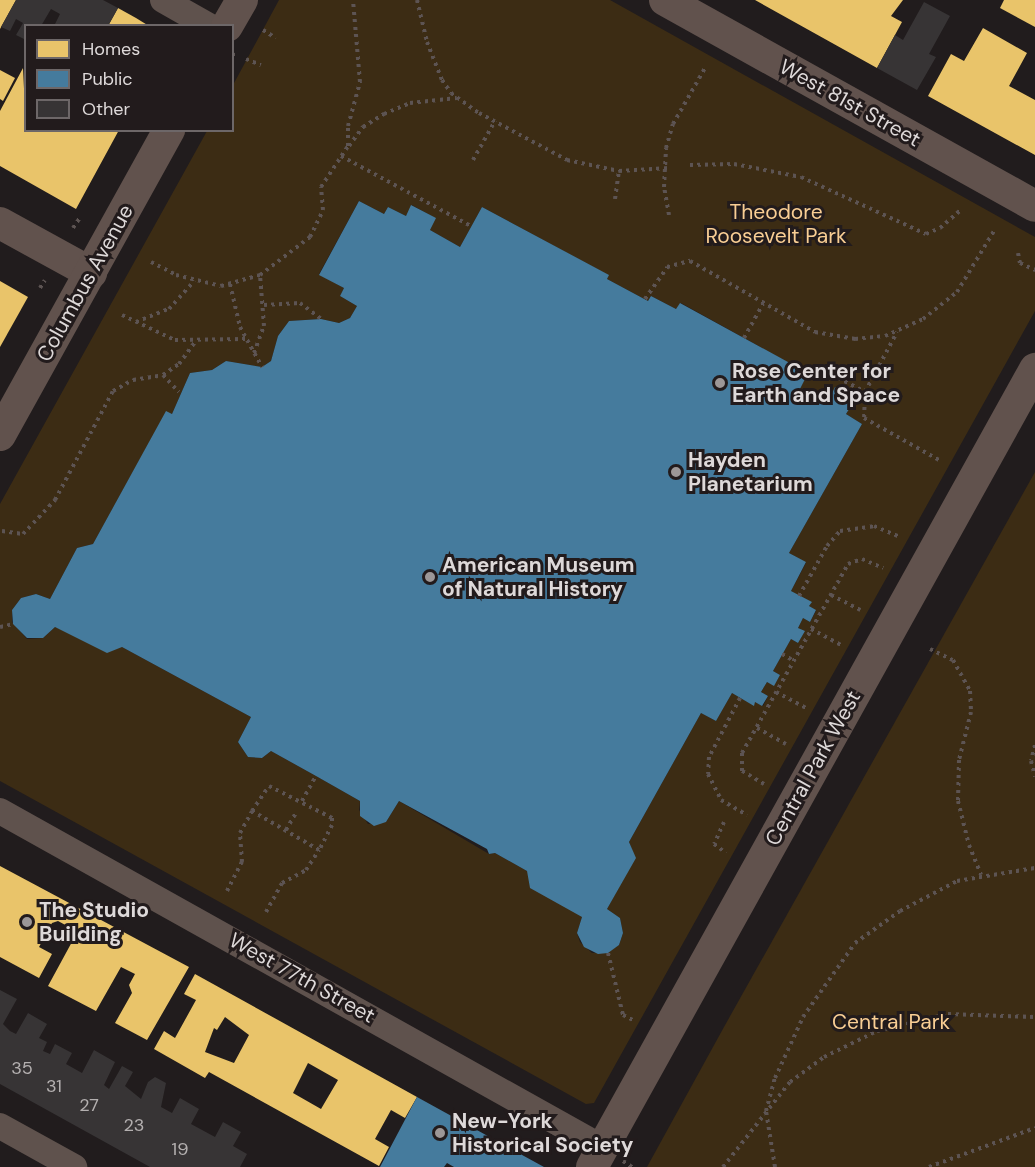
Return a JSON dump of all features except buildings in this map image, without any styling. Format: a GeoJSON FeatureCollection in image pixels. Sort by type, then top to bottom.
{"type":"FeatureCollection","features":[{"type":"Feature","properties":{"kind":"main road"},"geometry":{"type":"LineString","coordinates":[[228,24],[242,0]]}},
{"type":"Feature","properties":{"kind":"main road","name":"West 81st Street"},"geometry":{"type":"LineString","coordinates":[[665,0],[1035,206]]}},
{"type":"Feature","properties":{"kind":"main road","name":"Columbus Avenue"},"geometry":{"type":"LineString","coordinates":[[0,435],[168,132]]}},
{"type":"Feature","properties":{"kind":"main road"},"geometry":{"type":"LineString","coordinates":[[0,222],[91,273]]}},
{"type":"Feature","properties":{"kind":"main road","name":"Central Park West"},"geometry":{"type":"LineString","coordinates":[[597,1157],[1035,369]]}},
{"type":"Feature","properties":{"kind":"street"},"geometry":{"type":"LineString","coordinates":[[163,0],[205,24]]}},
{"type":"Feature","properties":{"kind":"street","name":"West 77th Street"},"geometry":{"type":"LineString","coordinates":[[0,811],[597,1157]]}},
{"type":"Feature","properties":{"kind":"street"},"geometry":{"type":"LineString","coordinates":[[0,1126],[74,1167]]}},
{"type":"Feature","properties":{"kind":"path"},"geometry":{"type":"LineString","coordinates":[[348,146],[348,126],[362,68],[352,15],[353,0]]}},
{"type":"Feature","properties":{"kind":"path"},"geometry":{"type":"LineString","coordinates":[[417,0],[433,59],[442,80],[457,98],[567,160],[619,171],[666,169]]}},
{"type":"Feature","properties":{"kind":"path"},"geometry":{"type":"LineString","coordinates":[[263,30],[276,38]]}},
{"type":"Feature","properties":{"kind":"path"},"geometry":{"type":"LineString","coordinates":[[246,59],[261,65]]}},
{"type":"Feature","properties":{"kind":"path"},"geometry":{"type":"LineString","coordinates":[[669,215],[666,169],[673,124],[705,68]]}},
{"type":"Feature","properties":{"kind":"path"},"geometry":{"type":"LineString","coordinates":[[151,262],[194,281],[230,284],[260,275],[310,237],[323,210],[321,187],[363,127],[384,114],[410,103],[457,98]]}},
{"type":"Feature","properties":{"kind":"path"},"geometry":{"type":"LineString","coordinates":[[473,160],[495,121]]}},
{"type":"Feature","properties":{"kind":"path"},"geometry":{"type":"LineString","coordinates":[[341,156],[471,226]]}},
{"type":"Feature","properties":{"kind":"path"},"geometry":{"type":"LineString","coordinates":[[690,165],[734,164],[801,177],[926,234],[940,228],[961,210]]}},
{"type":"Feature","properties":{"kind":"path"},"geometry":{"type":"LineString","coordinates":[[615,199],[619,171]]}},
{"type":"Feature","properties":{"kind":"path"},"geometry":{"type":"LineString","coordinates":[[74,228],[78,220],[87,227]]}},
{"type":"Feature","properties":{"kind":"path"},"geometry":{"type":"LineString","coordinates":[[645,299],[667,267],[682,261],[698,261],[714,276],[764,304],[828,335],[871,339],[897,332],[923,319],[957,292],[994,231]]}},
{"type":"Feature","properties":{"kind":"path"},"geometry":{"type":"LineString","coordinates":[[1018,253],[1020,263],[1035,270]]}},
{"type":"Feature","properties":{"kind":"path"},"geometry":{"type":"LineString","coordinates":[[254,354],[264,326],[260,275]]}},
{"type":"Feature","properties":{"kind":"path"},"geometry":{"type":"LineString","coordinates":[[40,288],[45,280]]}},
{"type":"Feature","properties":{"kind":"path"},"geometry":{"type":"LineString","coordinates":[[136,322],[169,309],[194,281]]}},
{"type":"Feature","properties":{"kind":"path"},"geometry":{"type":"LineString","coordinates":[[230,284],[245,339],[262,367]]}},
{"type":"Feature","properties":{"kind":"path"},"geometry":{"type":"LineString","coordinates":[[264,305],[300,303],[321,319]]}},
{"type":"Feature","properties":{"kind":"path"},"geometry":{"type":"LineString","coordinates":[[744,338],[764,304]]}},
{"type":"Feature","properties":{"kind":"path"},"geometry":{"type":"LineString","coordinates":[[122,315],[175,340],[194,343],[245,339]]}},
{"type":"Feature","properties":{"kind":"path"},"geometry":{"type":"LineString","coordinates":[[897,332],[865,392],[864,418],[941,461]]}},
{"type":"Feature","properties":{"kind":"path"},"geometry":{"type":"LineString","coordinates":[[2,531],[23,534],[55,500],[113,391],[133,380],[163,375],[179,364],[194,343]]}},
{"type":"Feature","properties":{"kind":"path"},"geometry":{"type":"LineString","coordinates":[[818,367],[865,392]]}},
{"type":"Feature","properties":{"kind":"path"},"geometry":{"type":"LineString","coordinates":[[163,375],[179,392]]}},
{"type":"Feature","properties":{"kind":"path"},"geometry":{"type":"LineString","coordinates":[[799,596],[832,537],[840,531],[874,526],[900,537]]}},
{"type":"Feature","properties":{"kind":"path"},"geometry":{"type":"LineString","coordinates":[[764,784],[746,775],[740,765],[742,753],[852,560],[862,559],[883,568]]}},
{"type":"Feature","properties":{"kind":"path"},"geometry":{"type":"LineString","coordinates":[[831,595],[860,609]]}},
{"type":"Feature","properties":{"kind":"path"},"geometry":{"type":"LineString","coordinates":[[0,627],[13,624]]}},
{"type":"Feature","properties":{"kind":"path"},"geometry":{"type":"LineString","coordinates":[[811,629],[841,645]]}},
{"type":"Feature","properties":{"kind":"path"},"geometry":{"type":"LineString","coordinates":[[930,649],[954,660],[970,691],[972,712],[959,760],[958,801],[969,845],[981,875]]}},
{"type":"Feature","properties":{"kind":"path"},"geometry":{"type":"LineString","coordinates":[[782,654],[794,661]]}},
{"type":"Feature","properties":{"kind":"path"},"geometry":{"type":"LineString","coordinates":[[776,692],[806,708]]}},
{"type":"Feature","properties":{"kind":"path"},"geometry":{"type":"LineString","coordinates":[[740,698],[709,757],[708,774],[720,800],[747,815]]}},
{"type":"Feature","properties":{"kind":"path"},"geometry":{"type":"LineString","coordinates":[[756,728],[786,744]]}},
{"type":"Feature","properties":{"kind":"path"},"geometry":{"type":"LineString","coordinates":[[1035,745],[1031,761],[1035,776]]}},
{"type":"Feature","properties":{"kind":"path"},"geometry":{"type":"LineString","coordinates":[[302,801],[316,776]]}},
{"type":"Feature","properties":{"kind":"path"},"geometry":{"type":"LineString","coordinates":[[227,891],[242,862],[240,833],[269,786],[302,801],[333,820],[319,850],[306,870],[282,883],[266,912]]}},
{"type":"Feature","properties":{"kind":"path"},"geometry":{"type":"LineString","coordinates":[[252,811],[319,850]]}},
{"type":"Feature","properties":{"kind":"path"},"geometry":{"type":"LineString","coordinates":[[286,830],[297,811]]}},
{"type":"Feature","properties":{"kind":"path"},"geometry":{"type":"LineString","coordinates":[[724,822],[714,844],[726,853]]}},
{"type":"Feature","properties":{"kind":"path"},"geometry":{"type":"LineString","coordinates":[[775,1167],[766,1111],[775,1078],[803,1017],[855,943],[933,893],[981,875],[1035,868]]}},
{"type":"Feature","properties":{"kind":"path"},"geometry":{"type":"LineString","coordinates":[[608,953],[624,1015],[633,1020]]}},
{"type":"Feature","properties":{"kind":"path"},"geometry":{"type":"LineString","coordinates":[[723,1167],[766,1111],[804,1071],[877,1030],[948,1014],[1035,1017]]}},
{"type":"Feature","properties":{"kind":"path"},"geometry":{"type":"LineString","coordinates":[[929,1167],[1035,1128]]}},
{"type":"Feature","properties":{"kind":"green space","name":"Theodore Roosevelt Park"},"geometry":{"type":"Polygon","coordinates":[[[279,0],[610,0],[1035,237],[1035,311],[594,1103],[586,1104],[0,781],[0,504],[206,132],[234,132],[234,83],[279,0]],[[359,201],[319,274],[344,288],[340,296],[357,306],[350,318],[339,323],[321,319],[289,321],[278,336],[271,361],[262,367],[226,361],[212,370],[190,373],[172,414],[166,412],[93,544],[77,548],[50,599],[36,594],[21,598],[12,610],[12,622],[27,639],[43,638],[55,627],[122,647],[251,717],[238,742],[248,757],[262,758],[271,751],[316,776],[360,801],[359,810],[368,824],[386,822],[399,801],[489,854],[495,853],[527,871],[582,917],[577,933],[580,942],[592,953],[606,953],[619,945],[623,933],[620,918],[607,909],[635,858],[629,842],[701,713],[716,721],[732,693],[753,705],[755,702],[763,706],[768,696],[761,692],[767,682],[774,685],[780,675],[773,671],[791,639],[798,643],[804,632],[798,628],[803,618],[810,622],[816,611],[809,606],[811,603],[791,591],[806,563],[789,553],[862,424],[846,414],[855,399],[835,387],[827,403],[800,389],[807,373],[681,303],[676,309],[651,296],[648,301],[607,279],[608,275],[482,207],[460,247],[430,230],[435,218],[412,205],[406,216],[388,207],[384,214],[359,201]]]}},
{"type":"Feature","properties":{"kind":"green space","name":"Central Park"},"geometry":{"type":"Polygon","coordinates":[[[1035,472],[1035,1167],[647,1167],[724,1027],[1035,472]]]}},
{"type":"Feature","properties":{"kind":"place","name":"Rose Center for Earth and Space"},"geometry":{"type":"Point","coordinates":[720,383]}},
{"type":"Feature","properties":{"kind":"place","name":"Hayden Planetarium"},"geometry":{"type":"Point","coordinates":[676,472]}},
{"type":"Feature","properties":{"kind":"place","name":"American Museum of Natural History"},"geometry":{"type":"Point","coordinates":[430,577]}},
{"type":"Feature","properties":{"kind":"place","name":"The Studio Building"},"geometry":{"type":"Point","coordinates":[27,922]}},
{"type":"Feature","properties":{"kind":"place","name":"New-York Historical Society"},"geometry":{"type":"Point","coordinates":[440,1133]}}]}
